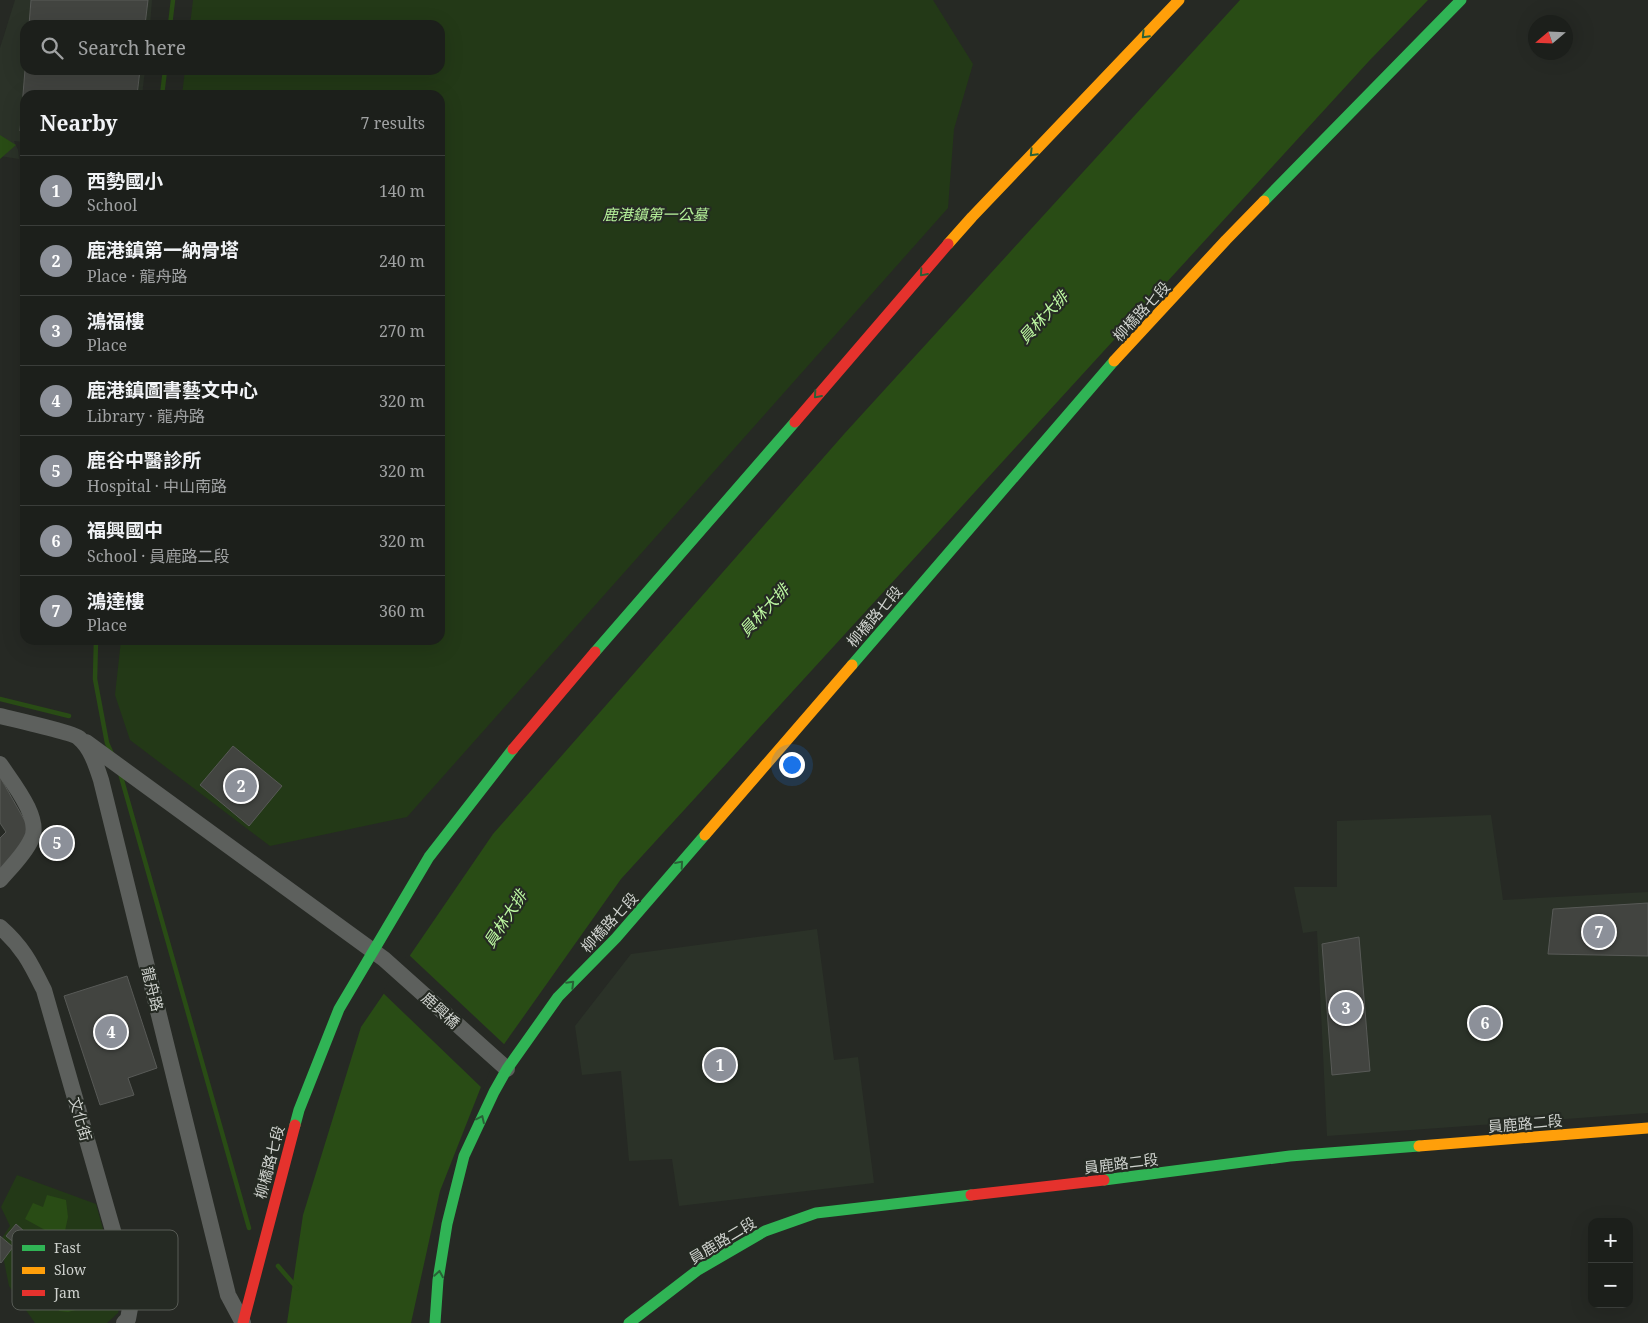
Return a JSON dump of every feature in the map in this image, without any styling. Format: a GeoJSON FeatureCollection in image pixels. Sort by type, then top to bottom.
{"type":"FeatureCollection","features":[{"type":"Feature","properties":{"kind":"main road","name":"柳橋路七段"},"geometry":{"type":"LineString","coordinates":[[243,1323],[298,1110],[339,1009],[379,955],[430,856],[489,778],[549,704],[972,216],[1179,0]]}},
{"type":"Feature","properties":{"kind":"main road","name":"柳橋路七段"},"geometry":{"type":"LineString","coordinates":[[435,1323],[438,1280],[446,1234],[464,1156],[494,1092],[503,1065],[558,997],[616,938],[1118,357],[1226,240],[1461,0]]}},
{"type":"Feature","properties":{"kind":"main road","name":"員鹿路二段"},"geometry":{"type":"LineString","coordinates":[[629,1323],[698,1270],[765,1231],[816,1213],[1117,1179],[1290,1156],[1648,1128]]}},
{"type":"Feature","properties":{"kind":"street"},"geometry":{"type":"LineString","coordinates":[[0,716],[78,736]]}},
{"type":"Feature","properties":{"kind":"street","name":"鹿興橋"},"geometry":{"type":"LineString","coordinates":[[78,736],[379,955],[503,1065]]}},
{"type":"Feature","properties":{"kind":"street","name":"龍舟路"},"geometry":{"type":"LineString","coordinates":[[78,736],[94,761],[101,780],[228,1296],[243,1323]]}},
{"type":"Feature","properties":{"kind":"street"},"geometry":{"type":"LineString","coordinates":[[0,764],[24,800],[33,820],[32,839],[0,880]]}},
{"type":"Feature","properties":{"kind":"street","name":"文化街"},"geometry":{"type":"LineString","coordinates":[[0,928],[15,940],[44,990],[113,1230]]}},
{"type":"Feature","properties":{"kind":"street","name":"文化街"},"geometry":{"type":"LineString","coordinates":[[124,1323],[128,1319],[130,1310]]}},
{"type":"Feature","properties":{"kind":"shaded area"},"geometry":{"type":"Polygon","coordinates":[[[15,0],[152,0],[150,20],[20,20],[20,75],[144,75],[143,90],[20,90],[20,142],[14,141],[19,159],[0,156],[0,48],[15,0]]]}},
{"type":"Feature","properties":{"kind":"shaded area"},"geometry":{"type":"Polygon","coordinates":[[[1491,815],[1503,900],[1648,892],[1648,1113],[1327,1136],[1317,931],[1303,933],[1294,887],[1337,887],[1337,821],[1491,815]]]}},
{"type":"Feature","properties":{"kind":"shaded area"},"geometry":{"type":"Polygon","coordinates":[[[817,929],[834,1060],[858,1057],[874,1183],[679,1206],[672,1159],[629,1161],[621,1071],[582,1075],[575,1026],[631,954],[817,929]]]}},
{"type":"Feature","properties":{"kind":"green space","name":"鹿港鎮第一公墓"},"geometry":{"type":"Polygon","coordinates":[[[193,0],[933,0],[973,64],[954,129],[948,208],[407,817],[270,846],[130,740],[115,695],[120,645],[445,645],[445,90],[183,90],[184,75],[445,75],[445,20],[191,20],[193,0]]]}},
{"type":"Feature","properties":{"kind":"green space"},"geometry":{"type":"Polygon","coordinates":[[[17,1175],[96,1204],[103,1230],[12,1230],[12,1290],[9,1286],[0,1241],[10,1226],[1,1207],[17,1175]]]}},
{"type":"Feature","properties":{"kind":"green space"},"geometry":{"type":"Polygon","coordinates":[[[26,1310],[119,1310],[107,1323],[35,1323],[26,1310]]]}},
{"type":"Feature","properties":{"kind":"water","name":"員林大排"},"geometry":{"type":"Polygon","coordinates":[[[1240,0],[1428,0],[1369,61],[621,879],[490,1064],[440,1191],[411,1323],[287,1323],[303,1215],[361,1027],[493,834],[845,433],[1240,0]]]}},
{"type":"Feature","properties":{"kind":"water"},"geometry":{"type":"Polygon","coordinates":[[[0,135],[16,145],[0,159],[0,135]]]}},
{"type":"Feature","properties":{"kind":"water"},"geometry":{"type":"Polygon","coordinates":[[[47,1195],[66,1200],[68,1217],[65,1230],[45,1230],[25,1219],[33,1203],[43,1207],[47,1195]]]}},
{"type":"Feature","properties":{"kind":"water"},"geometry":{"type":"Polygon","coordinates":[[[59,1310],[76,1310],[68,1312],[59,1310]]]}},
{"type":"Feature","properties":{"kind":"pier"},"geometry":{"type":"Polygon","coordinates":[[[408,954],[505,1045],[492,1065],[483,1089],[382,992],[408,954]]]}},
{"type":"Feature","properties":{"kind":"building"},"geometry":{"type":"Polygon","coordinates":[[[31,0],[148,0],[146,20],[29,20],[31,0]]]}},
{"type":"Feature","properties":{"kind":"building"},"geometry":{"type":"Polygon","coordinates":[[[25,75],[139,75],[138,90],[23,90],[25,75]]]}},
{"type":"Feature","properties":{"kind":"building"},"geometry":{"type":"Polygon","coordinates":[[[233,746],[282,786],[249,826],[200,785],[233,746]]]}},
{"type":"Feature","properties":{"kind":"building"},"geometry":{"type":"Polygon","coordinates":[[[0,777],[29,828],[29,838],[0,870],[0,838],[6,832],[0,823],[0,777]]]}},
{"type":"Feature","properties":{"kind":"building"},"geometry":{"type":"Polygon","coordinates":[[[1648,903],[1648,956],[1548,954],[1553,909],[1648,903]]]}},
{"type":"Feature","properties":{"kind":"building"},"geometry":{"type":"Polygon","coordinates":[[[1359,937],[1370,1071],[1332,1075],[1322,944],[1359,937]]]}},
{"type":"Feature","properties":{"kind":"building"},"geometry":{"type":"Polygon","coordinates":[[[127,976],[157,1068],[128,1078],[134,1095],[100,1105],[64,996],[127,976]]]}},
{"type":"Feature","properties":{"kind":"building"},"geometry":{"type":"Polygon","coordinates":[[[16,1224],[23,1230],[12,1230],[12,1241],[6,1236],[16,1224]]]}},
{"type":"Feature","properties":{"kind":"building"},"geometry":{"type":"Polygon","coordinates":[[[0,1236],[12,1246],[12,1248],[0,1262],[0,1236]]]}},
{"type":"Feature","properties":{"kind":"waterway"},"geometry":{"type":"LineString","coordinates":[[171,20],[173,0]]}},
{"type":"Feature","properties":{"kind":"waterway"},"geometry":{"type":"LineString","coordinates":[[163,90],[164,75]]}},
{"type":"Feature","properties":{"kind":"waterway"},"geometry":{"type":"LineString","coordinates":[[96,645],[95,679],[107,743],[112,754]]}},
{"type":"Feature","properties":{"kind":"waterway"},"geometry":{"type":"LineString","coordinates":[[0,699],[69,716]]}},
{"type":"Feature","properties":{"kind":"waterway"},"geometry":{"type":"LineString","coordinates":[[120,773],[249,1228]]}},
{"type":"Feature","properties":{"kind":"waterway"},"geometry":{"type":"LineString","coordinates":[[278,1266],[297,1288]]}},
{"type":"Feature","properties":{"kind":"traffic: fast"},"geometry":{"type":"LineString","coordinates":[[1264,201],[1461,0]]}},
{"type":"Feature","properties":{"kind":"traffic: fast"},"geometry":{"type":"LineString","coordinates":[[852,665],[1114,361]]}},
{"type":"Feature","properties":{"kind":"traffic: fast"},"geometry":{"type":"LineString","coordinates":[[595,652],[795,422]]}},
{"type":"Feature","properties":{"kind":"traffic: fast"},"geometry":{"type":"LineString","coordinates":[[295,1125],[299,1110],[339,1009],[429,857],[513,749]]}},
{"type":"Feature","properties":{"kind":"traffic: fast"},"geometry":{"type":"LineString","coordinates":[[435,1323],[438,1280],[447,1224],[464,1156],[494,1092],[507,1069],[558,997],[616,938],[705,835]]}},
{"type":"Feature","properties":{"kind":"traffic: fast"},"geometry":{"type":"LineString","coordinates":[[1104,1180],[1290,1156],[1419,1146]]}},
{"type":"Feature","properties":{"kind":"traffic: fast"},"geometry":{"type":"LineString","coordinates":[[629,1323],[698,1270],[765,1231],[816,1213],[971,1195]]}},
{"type":"Feature","properties":{"kind":"traffic: slow"},"geometry":{"type":"LineString","coordinates":[[948,244],[1179,0]]}},
{"type":"Feature","properties":{"kind":"traffic: slow"},"geometry":{"type":"LineString","coordinates":[[1114,361],[1264,201]]}},
{"type":"Feature","properties":{"kind":"traffic: slow"},"geometry":{"type":"LineString","coordinates":[[705,835],[852,665]]}},
{"type":"Feature","properties":{"kind":"traffic: slow"},"geometry":{"type":"LineString","coordinates":[[1419,1146],[1648,1128]]}},
{"type":"Feature","properties":{"kind":"traffic: jam"},"geometry":{"type":"LineString","coordinates":[[795,422],[948,244]]}},
{"type":"Feature","properties":{"kind":"traffic: jam"},"geometry":{"type":"LineString","coordinates":[[513,749],[595,652]]}},
{"type":"Feature","properties":{"kind":"traffic: jam"},"geometry":{"type":"LineString","coordinates":[[243,1323],[295,1125]]}},
{"type":"Feature","properties":{"kind":"traffic: jam"},"geometry":{"type":"LineString","coordinates":[[971,1195],[1104,1180]]}},
{"type":"Feature","properties":{"kind":"place","name":"鹿港鎮第一納骨塔"},"geometry":{"type":"Point","coordinates":[241,786]}},
{"type":"Feature","properties":{"kind":"place","name":"鹿谷中醫診所"},"geometry":{"type":"Point","coordinates":[57,843]}},
{"type":"Feature","properties":{"kind":"place","name":"鴻達樓"},"geometry":{"type":"Point","coordinates":[1599,932]}},
{"type":"Feature","properties":{"kind":"place","name":"鴻福樓"},"geometry":{"type":"Point","coordinates":[1346,1008]}},
{"type":"Feature","properties":{"kind":"place","name":"福興國中"},"geometry":{"type":"Point","coordinates":[1485,1023]}},
{"type":"Feature","properties":{"kind":"place","name":"鹿港鎮圖書藝文中心"},"geometry":{"type":"Point","coordinates":[111,1032]}},
{"type":"Feature","properties":{"kind":"place","name":"西勢國小"},"geometry":{"type":"Point","coordinates":[720,1065]}}]}
